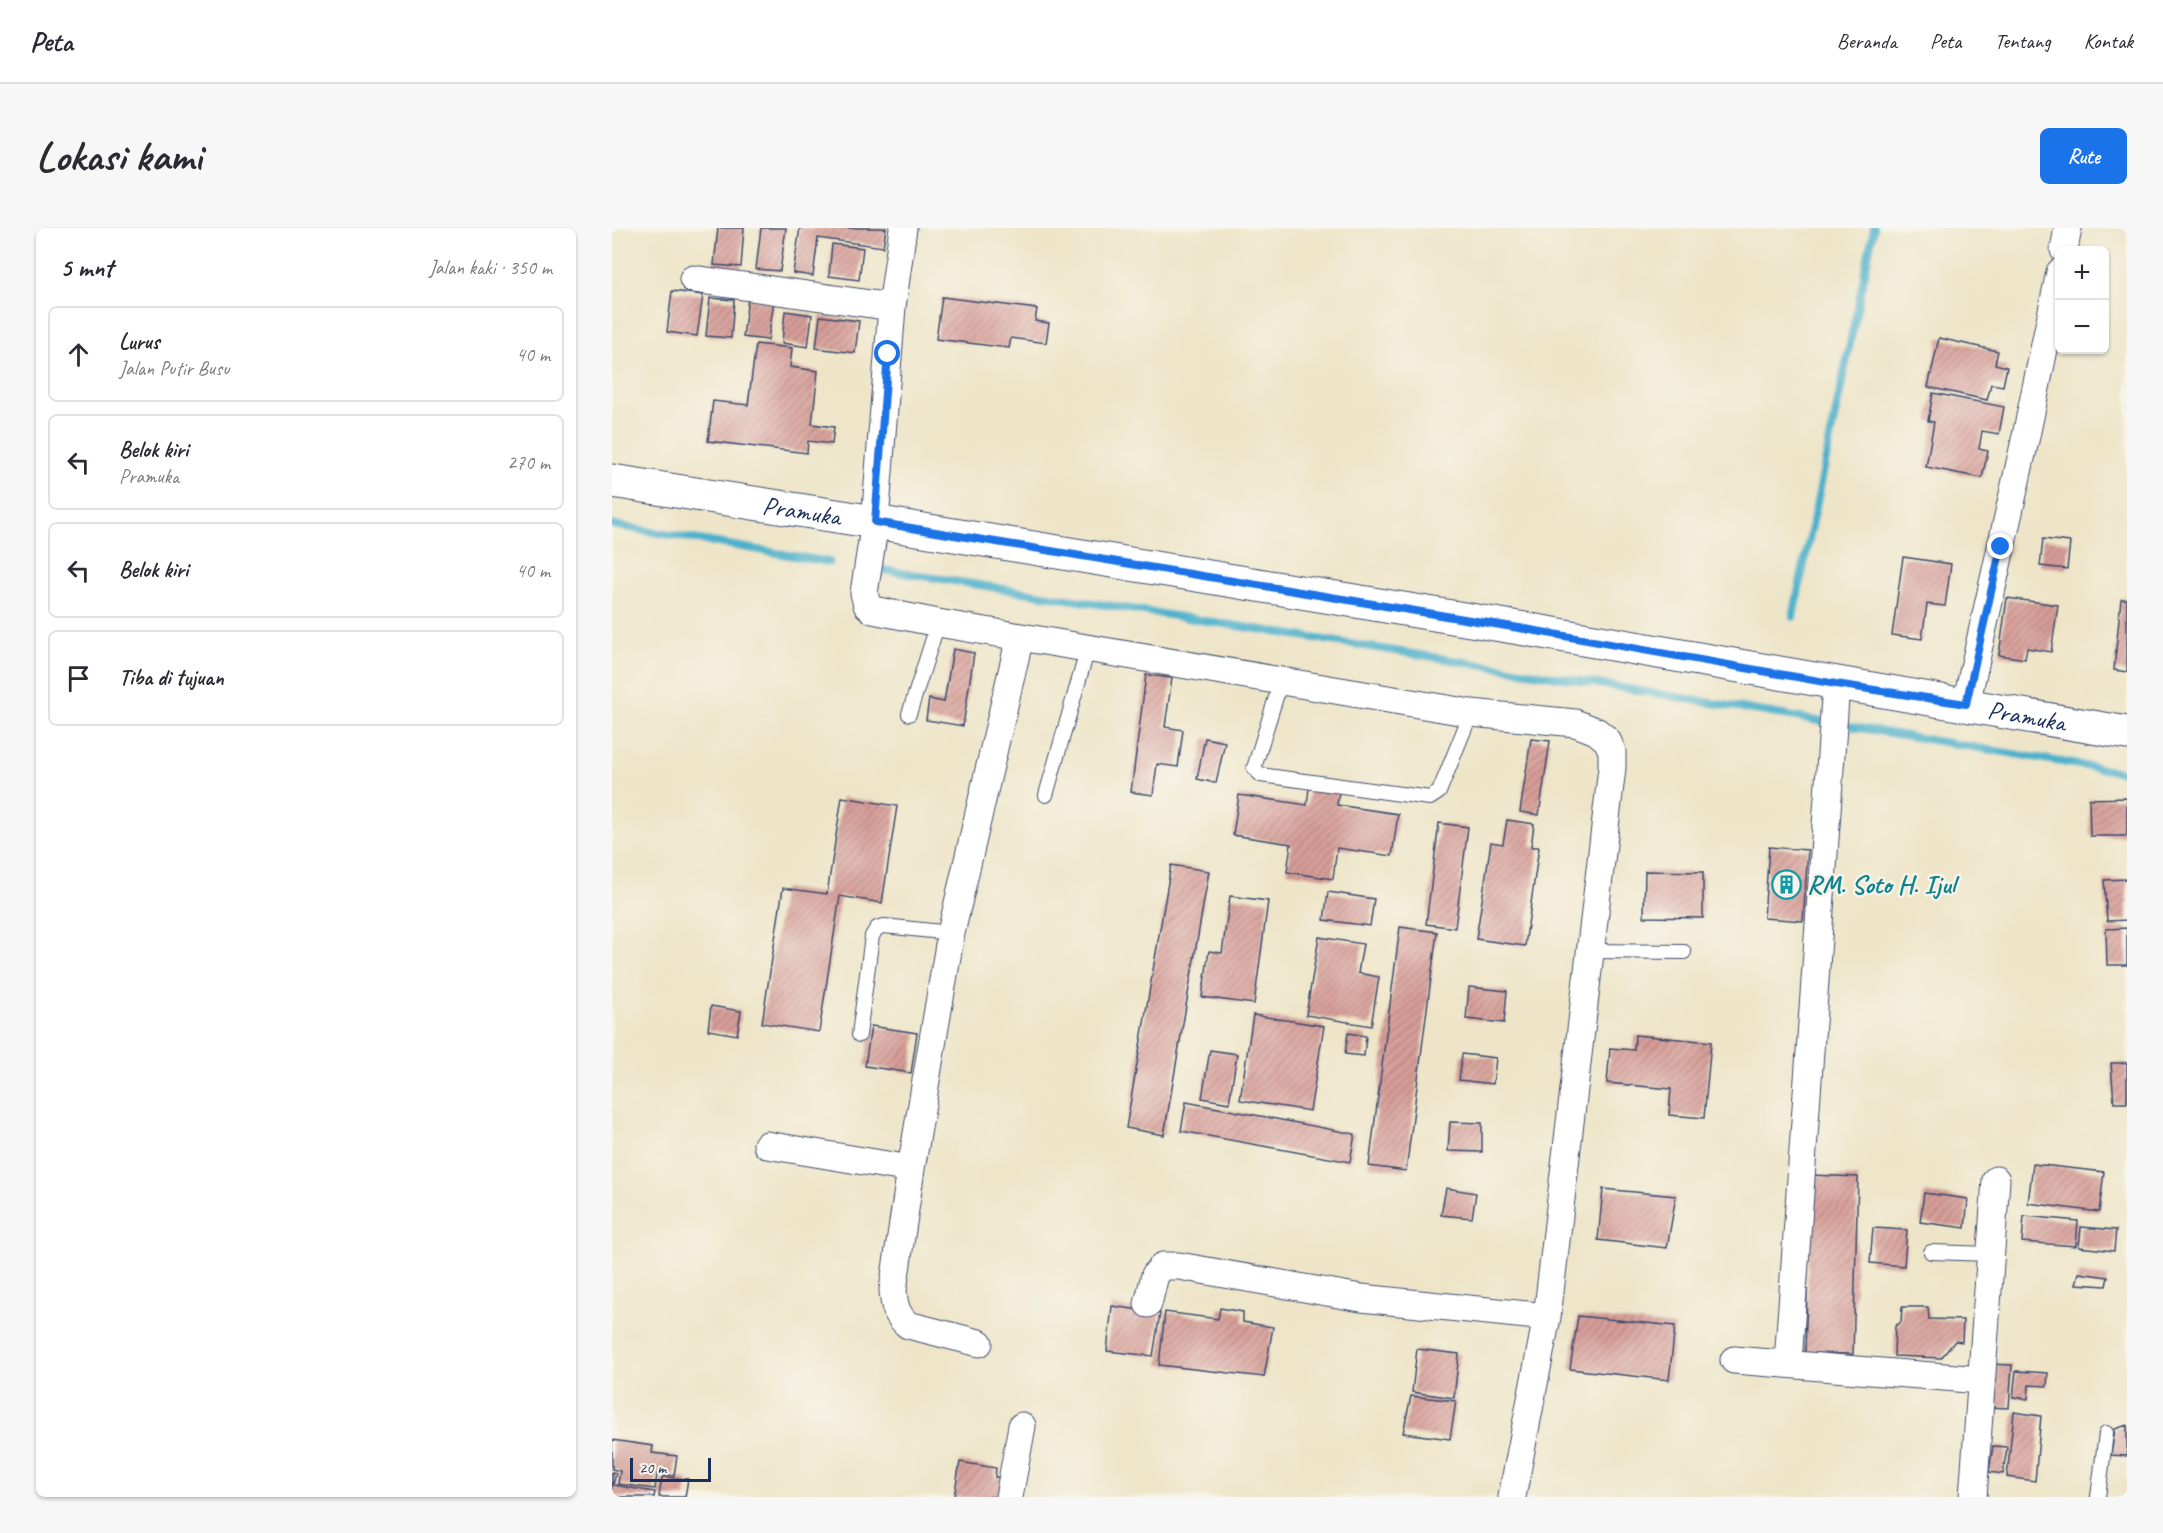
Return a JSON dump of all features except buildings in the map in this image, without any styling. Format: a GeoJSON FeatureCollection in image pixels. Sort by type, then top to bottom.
{"type":"FeatureCollection","features":[{"type":"Feature","properties":{"kind":"street"},"geometry":{"type":"LineString","coordinates":[[903,228],[892,307],[875,522],[864,593],[867,604],[873,610],[884,614],[1470,713],[1575,723],[1596,730],[1607,740],[1612,751],[1612,768],[1547,1317],[1512,1497]]}},
{"type":"Feature","properties":{"kind":"street"},"geometry":{"type":"LineString","coordinates":[[2065,246],[2068,228]]}},
{"type":"Feature","properties":{"kind":"street"},"geometry":{"type":"LineString","coordinates":[[693,279],[892,307]]}},
{"type":"Feature","properties":{"kind":"street"},"geometry":{"type":"LineString","coordinates":[[1966,704],[2055,296]]}},
{"type":"Feature","properties":{"kind":"street","name":"Pramuka"},"geometry":{"type":"LineString","coordinates":[[612,481],[1525,629],[1835,699],[1966,704],[2127,733]]}},
{"type":"Feature","properties":{"kind":"street"},"geometry":{"type":"LineString","coordinates":[[979,1343],[908,1325],[900,1318],[894,1305],[894,1290],[911,1168],[951,933],[1020,637]]}},
{"type":"Feature","properties":{"kind":"street"},"geometry":{"type":"LineString","coordinates":[[1789,1348],[1835,699]]}},
{"type":"Feature","properties":{"kind":"street"},"geometry":{"type":"LineString","coordinates":[[767,1145],[911,1168]]}},
{"type":"Feature","properties":{"kind":"street"},"geometry":{"type":"LineString","coordinates":[[1973,1497],[1996,1180]]}},
{"type":"Feature","properties":{"kind":"street"},"geometry":{"type":"LineString","coordinates":[[1148,1304],[1155,1275],[1163,1266],[1179,1266],[1361,1298],[1547,1317]]}},
{"type":"Feature","properties":{"kind":"street"},"geometry":{"type":"LineString","coordinates":[[1734,1360],[1981,1380]]}},
{"type":"Feature","properties":{"kind":"street"},"geometry":{"type":"LineString","coordinates":[[1009,1497],[1022,1426]]}},
{"type":"Feature","properties":{"kind":"lane"},"geometry":{"type":"LineString","coordinates":[[909,714],[938,623]]}},
{"type":"Feature","properties":{"kind":"lane"},"geometry":{"type":"LineString","coordinates":[[1046,795],[1088,648]]}},
{"type":"Feature","properties":{"kind":"lane"},"geometry":{"type":"LineString","coordinates":[[1281,681],[1254,768],[1261,775],[1430,798],[1439,792],[1470,713]]}},
{"type":"Feature","properties":{"kind":"lane"},"geometry":{"type":"LineString","coordinates":[[859,1035],[872,936],[877,928],[884,926],[951,933]]}},
{"type":"Feature","properties":{"kind":"lane"},"geometry":{"type":"LineString","coordinates":[[1590,951],[1684,952]]}},
{"type":"Feature","properties":{"kind":"lane"},"geometry":{"type":"LineString","coordinates":[[1931,1252],[1990,1254]]}},
{"type":"Feature","properties":{"kind":"lane"},"geometry":{"type":"LineString","coordinates":[[2098,1497],[2106,1432]]}},
{"type":"Feature","properties":{"kind":"waterway"},"geometry":{"type":"LineString","coordinates":[[1793,617],[1874,228]]}},
{"type":"Feature","properties":{"kind":"waterway"},"geometry":{"type":"LineString","coordinates":[[612,525],[829,562]]}},
{"type":"Feature","properties":{"kind":"waterway"},"geometry":{"type":"LineString","coordinates":[[872,568],[1534,673],[2127,773]]}},
{"type":"Feature","properties":{"kind":"place","name":"RM. Soto H. Ijul"},"geometry":{"type":"Point","coordinates":[1786,884]}},
{"type":"Feature","properties":{"kind":"route"},"geometry":{"type":"LineString","coordinates":[[888,354],[875,522],[1966,704],[2001,547]]}}]}
